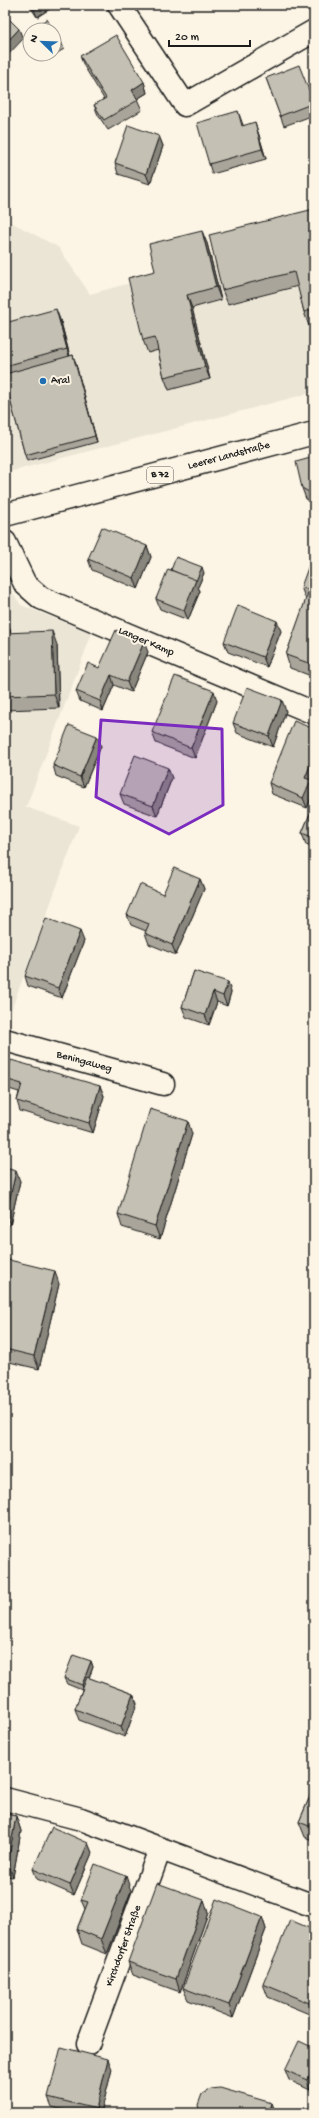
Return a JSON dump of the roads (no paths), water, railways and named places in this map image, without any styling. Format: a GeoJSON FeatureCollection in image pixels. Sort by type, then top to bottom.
{"type":"FeatureCollection","features":[{"type":"Feature","properties":{"kind":"street"},"geometry":{"type":"LineString","coordinates":[[119,5],[185,105],[314,31]]}},
{"type":"Feature","properties":{"kind":"street","name":"Leerer Landstraße"},"geometry":{"type":"LineString","coordinates":[[5,515],[314,433]]}},
{"type":"Feature","properties":{"kind":"street","name":"Langer Kamp"},"geometry":{"type":"LineString","coordinates":[[5,542],[25,584],[41,598],[314,713]]}},
{"type":"Feature","properties":{"kind":"street","name":"Beningaweg"},"geometry":{"type":"LineString","coordinates":[[5,1040],[163,1084]]}},
{"type":"Feature","properties":{"kind":"street"},"geometry":{"type":"LineString","coordinates":[[5,1800],[81,1819],[314,1906]]}},
{"type":"Feature","properties":{"kind":"street","name":"Kirchdorfer Straße"},"geometry":{"type":"LineString","coordinates":[[88,2044],[160,1849]]}},
{"type":"Feature","properties":{"kind":"place","name":"Aral"},"geometry":{"type":"Point","coordinates":[43,381]}}]}
